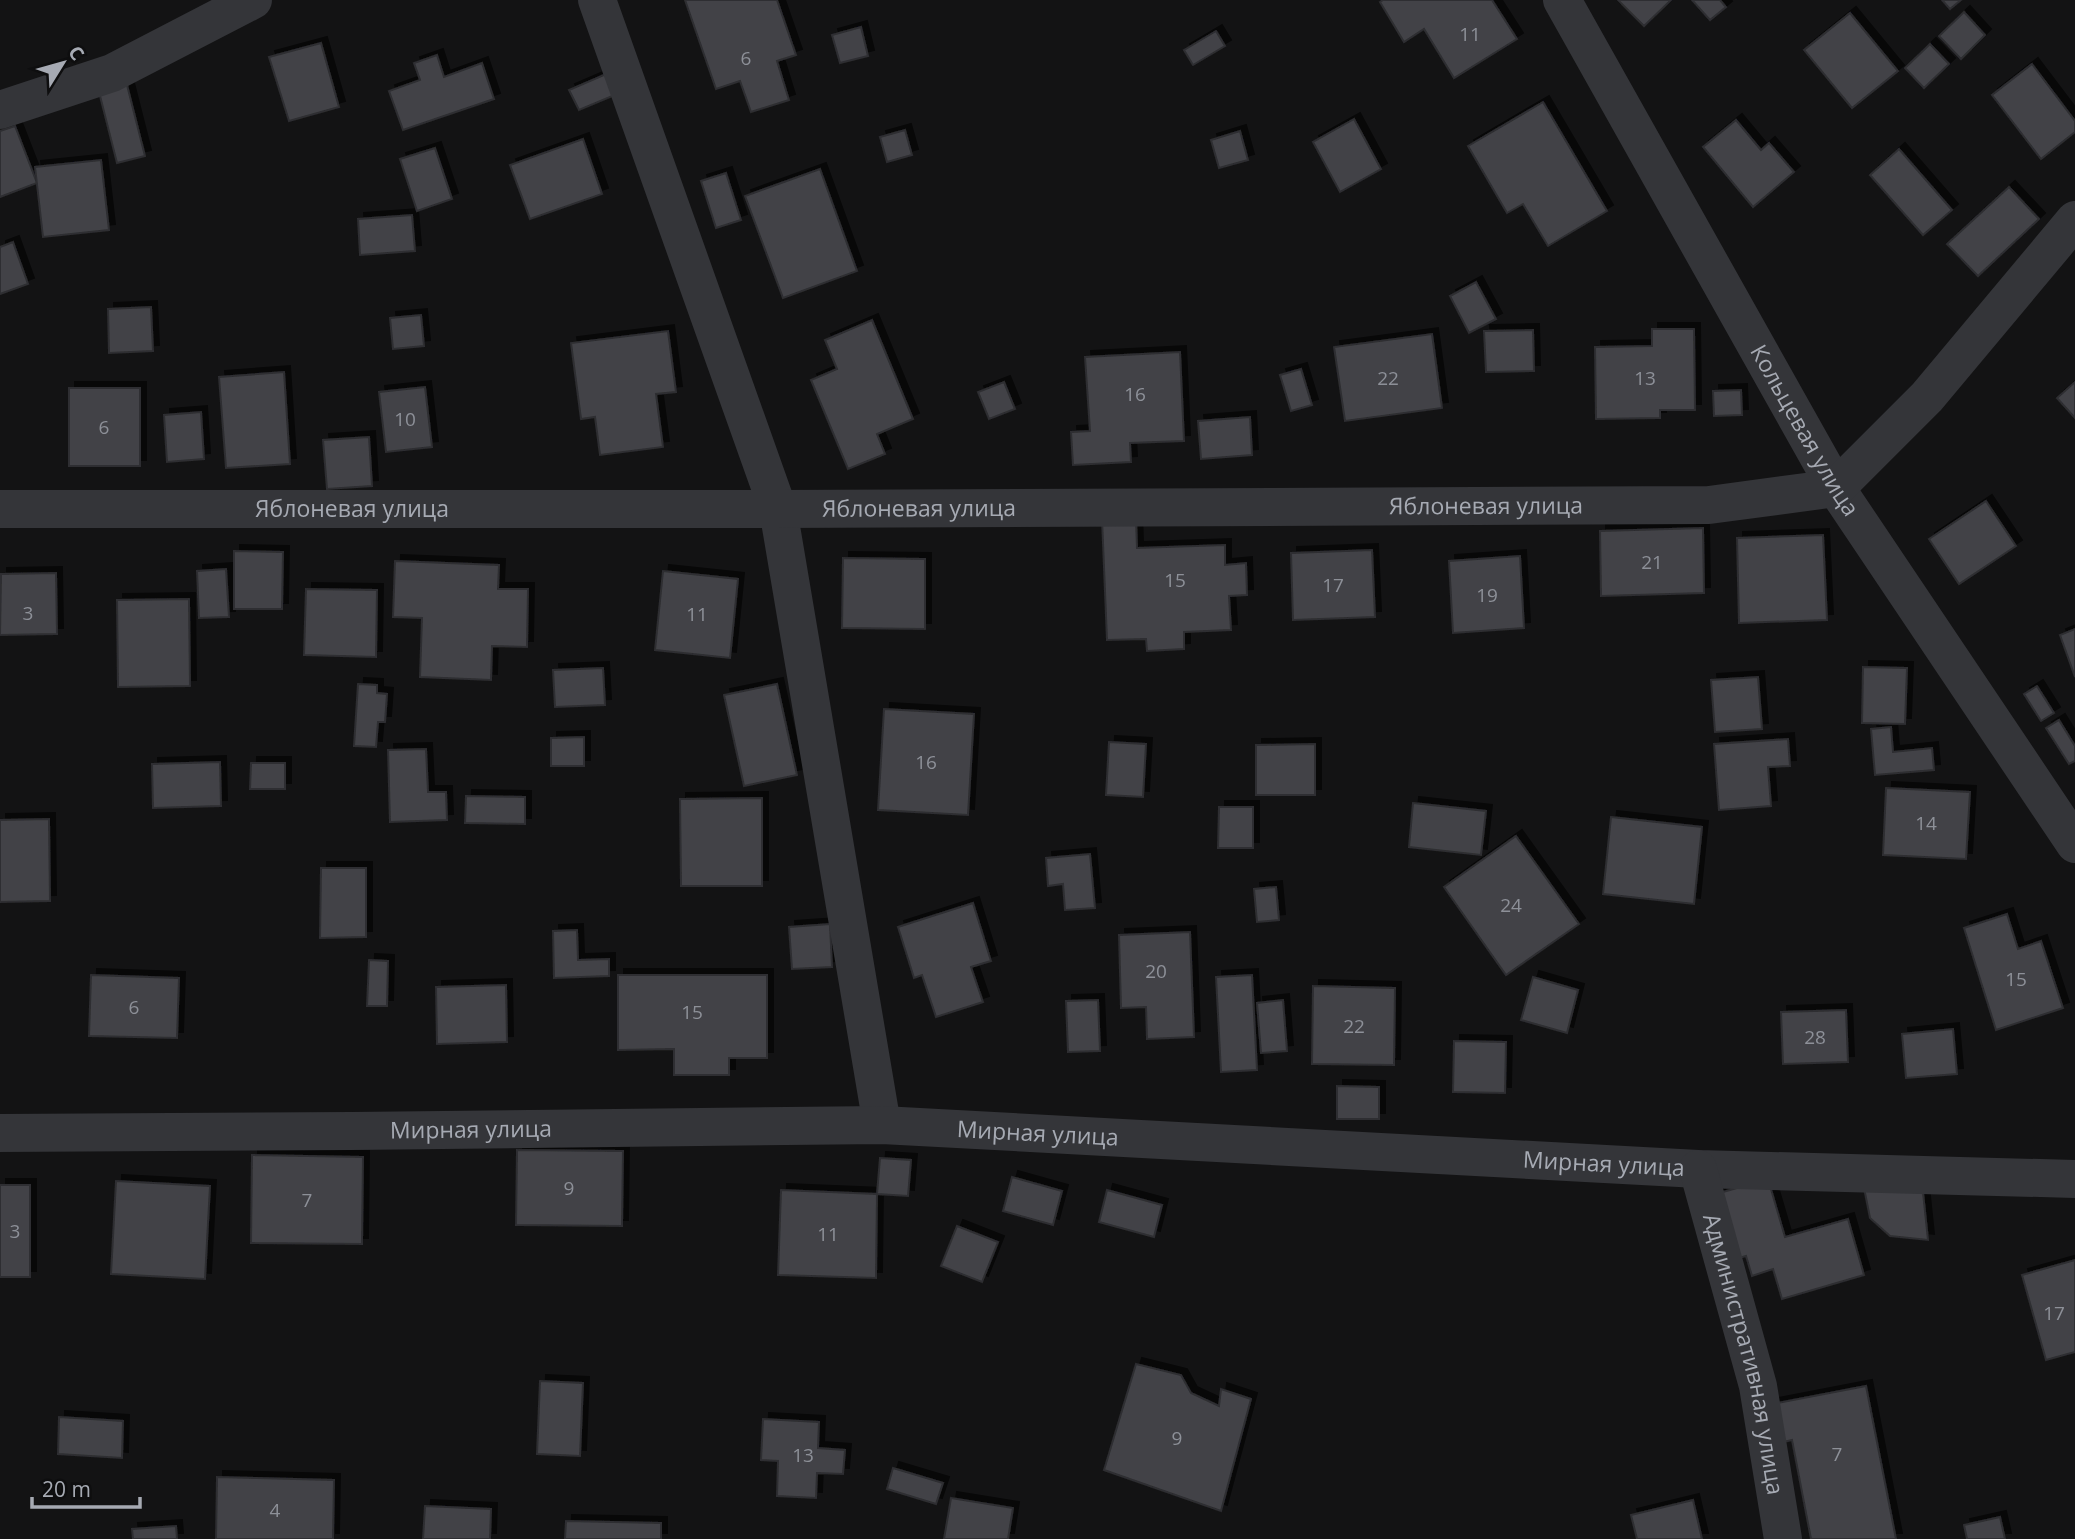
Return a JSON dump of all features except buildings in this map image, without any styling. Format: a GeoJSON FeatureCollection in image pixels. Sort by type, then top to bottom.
{"type":"FeatureCollection","features":[{"type":"Feature","properties":{"kind":"street"},"geometry":{"type":"LineString","coordinates":[[0,110],[112,72],[253,0]]}},
{"type":"Feature","properties":{"kind":"street"},"geometry":{"type":"LineString","coordinates":[[597,0],[778,509],[882,1125]]}},
{"type":"Feature","properties":{"kind":"street","name":"Кольцевая улица"},"geometry":{"type":"LineString","coordinates":[[1571,4],[1836,488],[2075,844]]}},
{"type":"Feature","properties":{"kind":"street"},"geometry":{"type":"LineString","coordinates":[[1836,488],[1927,397],[2075,220]]}},
{"type":"Feature","properties":{"kind":"street","name":"Яблоневая улица"},"geometry":{"type":"LineString","coordinates":[[0,509],[1709,505],[1836,488]]}},
{"type":"Feature","properties":{"kind":"street","name":"Мирная улица"},"geometry":{"type":"LineString","coordinates":[[0,1133],[882,1125],[1699,1169],[2075,1179]]}},
{"type":"Feature","properties":{"kind":"street","name":"Административная улица"},"geometry":{"type":"LineString","coordinates":[[1699,1169],[1758,1385],[1783,1539]]}}]}
